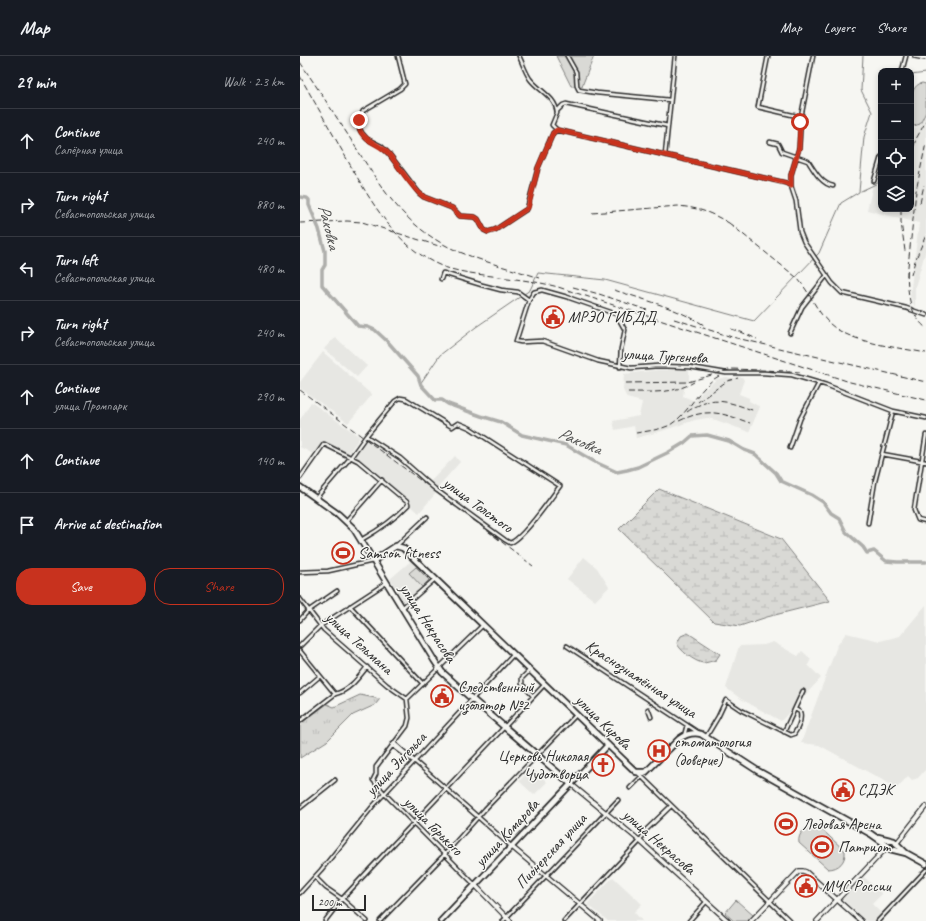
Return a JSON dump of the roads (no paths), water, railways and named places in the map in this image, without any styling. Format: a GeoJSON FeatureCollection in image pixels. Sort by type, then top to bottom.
{"type":"FeatureCollection","features":[{"type":"Feature","properties":{"kind":"highway","name":"улица Некрасова"},"geometry":{"type":"LineString","coordinates":[[300,487],[346,521],[360,540],[439,668],[472,699],[571,784]]}},
{"type":"Feature","properties":{"kind":"highway"},"geometry":{"type":"LineString","coordinates":[[373,561],[396,546]]}},
{"type":"Feature","properties":{"kind":"highway","name":"улица Кирова"},"geometry":{"type":"LineString","coordinates":[[396,546],[403,548],[636,772]]}},
{"type":"Feature","properties":{"kind":"highway","name":"Краснознамённая улица"},"geometry":{"type":"LineString","coordinates":[[684,736],[695,733],[703,736],[758,771],[889,843]]}},
{"type":"Feature","properties":{"kind":"highway"},"geometry":{"type":"LineString","coordinates":[[636,772],[646,772],[684,736]]}},
{"type":"Feature","properties":{"kind":"highway","name":"улица Комарова"},"geometry":{"type":"LineString","coordinates":[[441,921],[608,745]]}},
{"type":"Feature","properties":{"kind":"highway"},"geometry":{"type":"LineString","coordinates":[[906,853],[892,850],[889,848],[889,843],[894,841],[906,853],[926,864]]}},
{"type":"Feature","properties":{"kind":"highway"},"geometry":{"type":"LineString","coordinates":[[892,850],[895,848],[896,844]]}},
{"type":"Feature","properties":{"kind":"main road"},"geometry":{"type":"LineString","coordinates":[[915,56],[926,58]]}},
{"type":"Feature","properties":{"kind":"main road","name":"улица Некрасова"},"geometry":{"type":"LineString","coordinates":[[571,784],[640,841],[728,921]]}},
{"type":"Feature","properties":{"kind":"main road"},"geometry":{"type":"LineString","coordinates":[[896,844],[926,806]]}},
{"type":"Feature","properties":{"kind":"main road"},"geometry":{"type":"LineString","coordinates":[[817,921],[880,855],[889,843],[902,835]]}},
{"type":"Feature","properties":{"kind":"main road"},"geometry":{"type":"LineString","coordinates":[[512,847],[600,921]]}},
{"type":"Feature","properties":{"kind":"main road"},"geometry":{"type":"LineString","coordinates":[[880,855],[892,850]]}},
{"type":"Feature","properties":{"kind":"main road"},"geometry":{"type":"LineString","coordinates":[[751,921],[771,902],[799,871],[806,872],[861,921]]}},
{"type":"Feature","properties":{"kind":"main road","name":"улица Горького"},"geometry":{"type":"LineString","coordinates":[[475,886],[510,921]]}},
{"type":"Feature","properties":{"kind":"street"},"geometry":{"type":"LineString","coordinates":[[398,56],[405,80],[403,86],[365,109],[359,120],[360,130],[364,136],[381,146],[389,154],[415,189],[424,197],[452,208],[460,216],[472,216],[478,219],[486,231],[490,232],[495,230],[528,208],[539,164],[553,133],[557,130]]}},
{"type":"Feature","properties":{"kind":"street"},"geometry":{"type":"LineString","coordinates":[[519,56],[532,81],[554,102],[557,111]]}},
{"type":"Feature","properties":{"kind":"street"},"geometry":{"type":"LineString","coordinates":[[567,56],[576,72],[578,89],[588,92],[670,100]]}},
{"type":"Feature","properties":{"kind":"street"},"geometry":{"type":"LineString","coordinates":[[665,154],[675,56]]}},
{"type":"Feature","properties":{"kind":"street"},"geometry":{"type":"LineString","coordinates":[[768,56],[758,107],[801,117]]}},
{"type":"Feature","properties":{"kind":"street"},"geometry":{"type":"LineString","coordinates":[[813,56],[801,117],[797,157],[791,175],[791,186],[796,201],[802,238],[832,283],[842,293],[926,314]]}},
{"type":"Feature","properties":{"kind":"street"},"geometry":{"type":"LineString","coordinates":[[903,68],[906,56]]}},
{"type":"Feature","properties":{"kind":"street"},"geometry":{"type":"LineString","coordinates":[[668,126],[566,104],[557,111],[552,123],[553,127],[557,130],[665,154],[786,183],[791,186]]}},
{"type":"Feature","properties":{"kind":"street"},"geometry":{"type":"LineString","coordinates":[[770,142],[778,144],[782,152],[808,161],[816,174],[825,183],[833,186]]}},
{"type":"Feature","properties":{"kind":"street"},"geometry":{"type":"LineString","coordinates":[[874,181],[878,167]]}},
{"type":"Feature","properties":{"kind":"street"},"geometry":{"type":"LineString","coordinates":[[441,279],[443,273],[482,285],[520,292],[529,300],[534,292],[542,290],[616,314],[625,330],[621,350],[620,367]]}},
{"type":"Feature","properties":{"kind":"street"},"geometry":{"type":"LineString","coordinates":[[790,333],[802,307],[827,275]]}},
{"type":"Feature","properties":{"kind":"street","name":"улица Тургенева"},"geometry":{"type":"LineString","coordinates":[[529,300],[516,341],[547,342],[598,361],[620,367],[690,367],[726,372],[792,375],[819,383],[893,411],[926,418]]}},
{"type":"Feature","properties":{"kind":"street"},"geometry":{"type":"LineString","coordinates":[[790,448],[800,419],[819,383]]}},
{"type":"Feature","properties":{"kind":"street","name":"улица Толстого"},"geometry":{"type":"LineString","coordinates":[[400,398],[404,399],[452,427],[458,423],[470,428],[560,486],[528,527],[515,541],[510,543],[435,490],[407,463],[366,436],[395,401],[400,398]]}},
{"type":"Feature","properties":{"kind":"street"},"geometry":{"type":"LineString","coordinates":[[868,523],[882,454],[893,411]]}},
{"type":"Feature","properties":{"kind":"street"},"geometry":{"type":"LineString","coordinates":[[926,435],[914,510],[916,518],[926,522]]}},
{"type":"Feature","properties":{"kind":"street"},"geometry":{"type":"LineString","coordinates":[[316,498],[351,457],[366,436]]}},
{"type":"Feature","properties":{"kind":"street"},"geometry":{"type":"LineString","coordinates":[[300,478],[324,444],[351,457],[382,480],[407,502],[408,505],[401,512],[360,540]]}},
{"type":"Feature","properties":{"kind":"street"},"geometry":{"type":"LineString","coordinates":[[882,454],[926,462]]}},
{"type":"Feature","properties":{"kind":"street"},"geometry":{"type":"LineString","coordinates":[[346,521],[382,480]]}},
{"type":"Feature","properties":{"kind":"street"},"geometry":{"type":"LineString","coordinates":[[396,546],[428,517]]}},
{"type":"Feature","properties":{"kind":"street"},"geometry":{"type":"LineString","coordinates":[[300,572],[328,571],[373,561]]}},
{"type":"Feature","properties":{"kind":"street"},"geometry":{"type":"LineString","coordinates":[[402,608],[435,579]]}},
{"type":"Feature","properties":{"kind":"street"},"geometry":{"type":"LineString","coordinates":[[300,646],[320,626],[387,583]]}},
{"type":"Feature","properties":{"kind":"street"},"geometry":{"type":"LineString","coordinates":[[300,620],[308,611],[337,591]]}},
{"type":"Feature","properties":{"kind":"street","name":"улица Тельмана"},"geometry":{"type":"LineString","coordinates":[[300,600],[320,626],[387,685],[407,699]]}},
{"type":"Feature","properties":{"kind":"street"},"geometry":{"type":"LineString","coordinates":[[350,606],[423,684]]}},
{"type":"Feature","properties":{"kind":"street"},"geometry":{"type":"LineString","coordinates":[[483,625],[407,699],[409,718],[408,724],[393,744],[446,788],[512,847]]}},
{"type":"Feature","properties":{"kind":"street","name":"Краснознамённая улица"},"geometry":{"type":"LineString","coordinates":[[567,646],[703,736]]}},
{"type":"Feature","properties":{"kind":"street"},"geometry":{"type":"LineString","coordinates":[[300,651],[335,694]]}},
{"type":"Feature","properties":{"kind":"street","name":"улица Энгельса"},"geometry":{"type":"LineString","coordinates":[[300,893],[315,877],[373,806],[514,655]]}},
{"type":"Feature","properties":{"kind":"street"},"geometry":{"type":"LineString","coordinates":[[300,721],[335,694],[355,682],[367,667]]}},
{"type":"Feature","properties":{"kind":"street"},"geometry":{"type":"LineString","coordinates":[[530,670],[522,678],[522,684],[533,696]]}},
{"type":"Feature","properties":{"kind":"street"},"geometry":{"type":"LineString","coordinates":[[300,692],[320,676]]}},
{"type":"Feature","properties":{"kind":"street"},"geometry":{"type":"LineString","coordinates":[[325,921],[342,899],[544,684]]}},
{"type":"Feature","properties":{"kind":"street"},"geometry":{"type":"LineString","coordinates":[[784,732],[803,691]]}},
{"type":"Feature","properties":{"kind":"street"},"geometry":{"type":"LineString","coordinates":[[703,736],[718,717],[726,700],[741,710],[791,735],[796,731],[801,719],[801,713],[795,709]]}},
{"type":"Feature","properties":{"kind":"street"},"geometry":{"type":"LineString","coordinates":[[648,709],[651,718]]}},
{"type":"Feature","properties":{"kind":"street"},"geometry":{"type":"LineString","coordinates":[[380,921],[576,715]]}},
{"type":"Feature","properties":{"kind":"street"},"geometry":{"type":"LineString","coordinates":[[684,736],[687,725]]}},
{"type":"Feature","properties":{"kind":"street","name":"улица Горького"},"geometry":{"type":"LineString","coordinates":[[393,744],[376,767],[376,774],[373,779],[374,782],[475,886]]}},
{"type":"Feature","properties":{"kind":"street","name":"улица Кирова"},"geometry":{"type":"LineString","coordinates":[[636,772],[790,921]]}},
{"type":"Feature","properties":{"kind":"street"},"geometry":{"type":"LineString","coordinates":[[630,788],[646,772]]}},
{"type":"Feature","properties":{"kind":"street"},"geometry":{"type":"LineString","coordinates":[[300,808],[335,780]]}},
{"type":"Feature","properties":{"kind":"street","name":"Пионерская улица"},"geometry":{"type":"LineString","coordinates":[[503,921],[618,800]]}},
{"type":"Feature","properties":{"kind":"street"},"geometry":{"type":"LineString","coordinates":[[564,921],[640,841],[646,830],[671,806]]}},
{"type":"Feature","properties":{"kind":"street"},"geometry":{"type":"LineString","coordinates":[[878,921],[926,870]]}},
{"type":"Feature","properties":{"kind":"street"},"geometry":{"type":"LineString","coordinates":[[315,877],[326,888],[342,899],[367,921]]}},
{"type":"Feature","properties":{"kind":"street"},"geometry":{"type":"LineString","coordinates":[[689,921],[706,902]]}},
{"type":"Feature","properties":{"kind":"waterway"},"geometry":{"type":"LineString","coordinates":[[420,384],[440,355],[476,327],[530,290],[538,273],[605,280],[754,321],[819,253],[841,203],[859,192],[864,137],[872,112],[861,90],[863,56]]}},
{"type":"Feature","properties":{"kind":"waterway"},"geometry":{"type":"LineString","coordinates":[[914,75],[926,73]]}},
{"type":"Feature","properties":{"kind":"waterway"},"geometry":{"type":"LineString","coordinates":[[861,191],[878,183],[880,176]]}},
{"type":"Feature","properties":{"kind":"waterway","name":"Раковка"},"geometry":{"type":"LineString","coordinates":[[300,197],[307,198],[309,200],[309,205],[319,229],[325,251],[325,265],[322,270],[322,285],[358,326],[368,327],[375,330],[388,342],[418,376],[421,385],[435,400],[442,400],[448,404],[501,422],[522,435],[566,445],[595,462],[617,472],[638,467],[669,452],[692,436],[707,435],[729,441],[744,450],[755,454],[776,473],[781,481],[812,495],[823,502],[831,513],[839,518],[846,532],[863,547],[867,553],[874,551],[886,561],[926,562]]}},
{"type":"Feature","properties":{"kind":"railway"},"geometry":{"type":"LineString","coordinates":[[300,62],[372,173],[392,200],[414,224],[443,244],[465,254],[540,278]]}},
{"type":"Feature","properties":{"kind":"railway"},"geometry":{"type":"LineString","coordinates":[[300,76],[360,182],[382,216],[409,246],[426,258],[444,267],[474,274],[558,287],[850,382],[926,400]]}},
{"type":"Feature","properties":{"kind":"railway"},"geometry":{"type":"LineString","coordinates":[[914,145],[926,121]]}},
{"type":"Feature","properties":{"kind":"railway"},"geometry":{"type":"LineString","coordinates":[[907,276],[916,191],[926,143]]}},
{"type":"Feature","properties":{"kind":"railway"},"geometry":{"type":"LineString","coordinates":[[920,203],[924,185]]}},
{"type":"Feature","properties":{"kind":"railway"},"geometry":{"type":"LineString","coordinates":[[592,213],[678,206],[694,208],[707,212],[734,226]]}},
{"type":"Feature","properties":{"kind":"railway"},"geometry":{"type":"LineString","coordinates":[[901,212],[905,251]]}},
{"type":"Feature","properties":{"kind":"railway"},"geometry":{"type":"LineString","coordinates":[[300,223],[347,221],[362,222],[442,247]]}},
{"type":"Feature","properties":{"kind":"railway"},"geometry":{"type":"LineString","coordinates":[[729,223],[796,277],[801,282],[823,317],[837,329],[848,335],[874,343],[926,353]]}},
{"type":"Feature","properties":{"kind":"railway"},"geometry":{"type":"LineString","coordinates":[[911,275],[926,235]]}},
{"type":"Feature","properties":{"kind":"railway"},"geometry":{"type":"LineString","coordinates":[[907,271],[912,309],[920,322],[926,328]]}},
{"type":"Feature","properties":{"kind":"railway"},"geometry":{"type":"LineString","coordinates":[[573,287],[647,310]]}},
{"type":"Feature","properties":{"kind":"railway"},"geometry":{"type":"LineString","coordinates":[[614,290],[672,309],[704,325]]}},
{"type":"Feature","properties":{"kind":"railway"},"geometry":{"type":"LineString","coordinates":[[674,319],[732,337],[926,382]]}},
{"type":"Feature","properties":{"kind":"railway"},"geometry":{"type":"LineString","coordinates":[[731,329],[757,339]]}},
{"type":"Feature","properties":{"kind":"railway"},"geometry":{"type":"LineString","coordinates":[[626,383],[688,382],[732,369],[800,372]]}},
{"type":"Feature","properties":{"kind":"railway"},"geometry":{"type":"LineString","coordinates":[[636,433],[670,425],[684,413],[706,386],[721,375]]}},
{"type":"Feature","properties":{"kind":"railway"},"geometry":{"type":"LineString","coordinates":[[698,402],[727,381],[738,378]]}},
{"type":"Feature","properties":{"kind":"railway"},"geometry":{"type":"LineString","coordinates":[[628,392],[654,392],[678,389],[694,382]]}},
{"type":"Feature","properties":{"kind":"railway"},"geometry":{"type":"LineString","coordinates":[[300,390],[533,566]]}},
{"type":"Feature","properties":{"kind":"railway"},"geometry":{"type":"LineString","coordinates":[[687,412],[696,406],[713,401],[721,401],[755,411]]}},
{"type":"Feature","properties":{"kind":"railway"},"geometry":{"type":"LineString","coordinates":[[679,421],[698,414],[715,413],[731,416],[750,423]]}},
{"type":"Feature","properties":{"kind":"place","name":"МРЭО ГИБДД"},"geometry":{"type":"Point","coordinates":[553,317]}},
{"type":"Feature","properties":{"kind":"place","name":"Samson fitness"},"geometry":{"type":"Point","coordinates":[343,553]}},
{"type":"Feature","properties":{"kind":"place","name":"Следственный изолятор №2"},"geometry":{"type":"Point","coordinates":[442,696]}},
{"type":"Feature","properties":{"kind":"place","name":"стоматология (доверие)"},"geometry":{"type":"Point","coordinates":[659,751]}},
{"type":"Feature","properties":{"kind":"place","name":"Церковь Николая Чудотворца"},"geometry":{"type":"Point","coordinates":[603,765]}},
{"type":"Feature","properties":{"kind":"place","name":"СДЭК"},"geometry":{"type":"Point","coordinates":[843,790]}},
{"type":"Feature","properties":{"kind":"place","name":"Ледовая Арена"},"geometry":{"type":"Point","coordinates":[786,824]}},
{"type":"Feature","properties":{"kind":"place","name":"Патриот"},"geometry":{"type":"Point","coordinates":[822,847]}},
{"type":"Feature","properties":{"kind":"place","name":"МЧС России"},"geometry":{"type":"Point","coordinates":[806,886]}}]}
